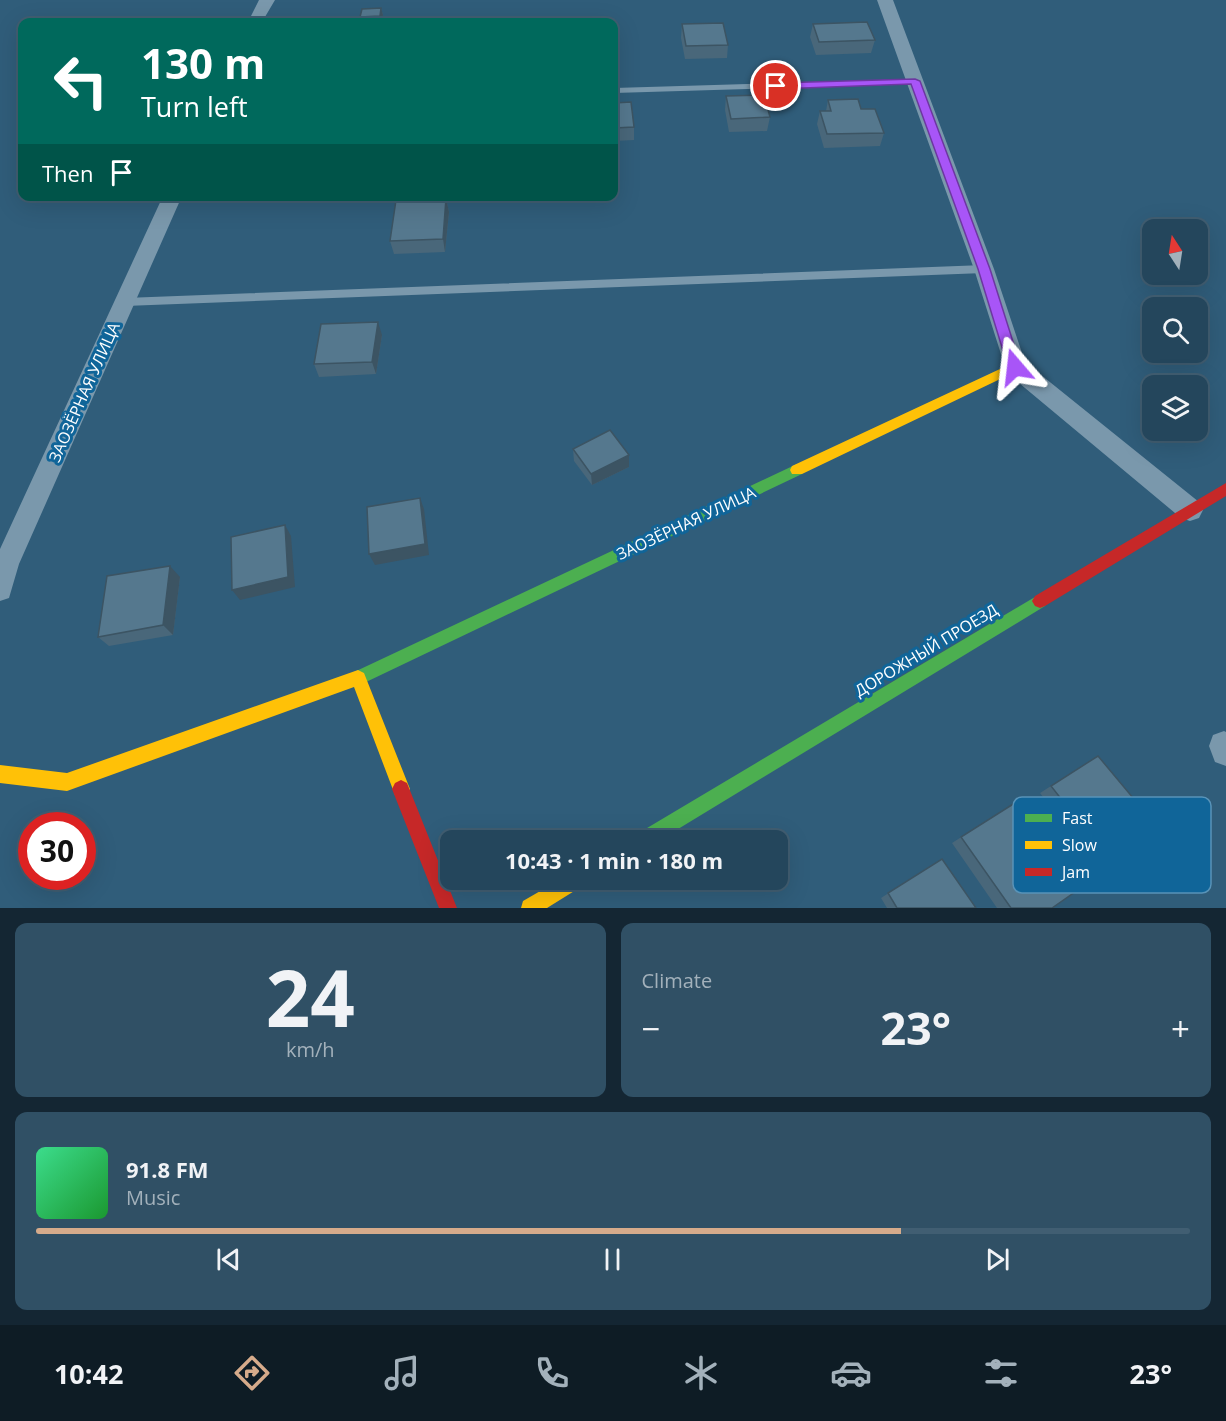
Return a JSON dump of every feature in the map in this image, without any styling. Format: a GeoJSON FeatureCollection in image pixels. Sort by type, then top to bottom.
{"type":"FeatureCollection","features":[{"type":"Feature","properties":{"kind":"main road","name":"ЗАОЗЁРНАЯ УЛИЦА"},"geometry":{"type":"LineString","coordinates":[[0,774],[67,782],[358,678],[1015,367]]}},
{"type":"Feature","properties":{"kind":"main road","name":"ДОРОЖНЫЙ ПРОЕЗД"},"geometry":{"type":"LineString","coordinates":[[660,830],[1226,489]]}},
{"type":"Feature","properties":{"kind":"main road"},"geometry":{"type":"LineString","coordinates":[[358,678],[448,908]]}},
{"type":"Feature","properties":{"kind":"main road"},"geometry":{"type":"LineString","coordinates":[[530,908],[560,890]]}},
{"type":"Feature","properties":{"kind":"street"},"geometry":{"type":"LineString","coordinates":[[257,18],[267,0]]}},
{"type":"Feature","properties":{"kind":"street"},"geometry":{"type":"LineString","coordinates":[[885,0],[984,269],[1015,367],[1190,510]]}},
{"type":"Feature","properties":{"kind":"street","name":"ЗАОЗЁРНАЯ УЛИЦА"},"geometry":{"type":"LineString","coordinates":[[0,589],[6,564],[171,201]]}},
{"type":"Feature","properties":{"kind":"lane"},"geometry":{"type":"LineString","coordinates":[[618,91],[915,81]]}},
{"type":"Feature","properties":{"kind":"lane"},"geometry":{"type":"LineString","coordinates":[[125,302],[984,269]]}},
{"type":"Feature","properties":{"kind":"building"},"geometry":{"type":"Polygon","coordinates":[[[381,8],[380,16],[360,17],[362,9],[381,8]]]}},
{"type":"Feature","properties":{"kind":"building"},"geometry":{"type":"Polygon","coordinates":[[[867,22],[875,40],[819,42],[813,24],[867,22]]]}},
{"type":"Feature","properties":{"kind":"building"},"geometry":{"type":"Polygon","coordinates":[[[723,23],[728,45],[686,46],[682,24],[723,23]]]}},
{"type":"Feature","properties":{"kind":"building"},"geometry":{"type":"Polygon","coordinates":[[[764,95],[770,117],[731,119],[726,96],[764,95]]]}},
{"type":"Feature","properties":{"kind":"building"},"geometry":{"type":"Polygon","coordinates":[[[858,99],[861,109],[875,109],[884,133],[827,134],[820,111],[831,111],[828,100],[858,99]]]}},
{"type":"Feature","properties":{"kind":"building"},"geometry":{"type":"Polygon","coordinates":[[[631,102],[634,127],[618,128],[618,103],[631,102]]]}},
{"type":"Feature","properties":{"kind":"building"},"geometry":{"type":"Polygon","coordinates":[[[396,201],[446,201],[443,239],[390,241],[396,201]]]}},
{"type":"Feature","properties":{"kind":"building"},"geometry":{"type":"Polygon","coordinates":[[[378,322],[372,362],[314,364],[321,324],[378,322]]]}},
{"type":"Feature","properties":{"kind":"building"},"geometry":{"type":"Polygon","coordinates":[[[610,430],[629,455],[591,474],[573,449],[610,430]]]}},
{"type":"Feature","properties":{"kind":"building"},"geometry":{"type":"Polygon","coordinates":[[[420,498],[425,544],[369,554],[367,507],[420,498]]]}},
{"type":"Feature","properties":{"kind":"building"},"geometry":{"type":"Polygon","coordinates":[[[285,525],[288,577],[232,590],[231,537],[285,525]]]}},
{"type":"Feature","properties":{"kind":"building"},"geometry":{"type":"Polygon","coordinates":[[[170,566],[163,625],[98,637],[107,576],[170,566]]]}},
{"type":"Feature","properties":{"kind":"building"},"geometry":{"type":"Polygon","coordinates":[[[1098,756],[1132,797],[1060,797],[1051,786],[1098,756]]]}},
{"type":"Feature","properties":{"kind":"building"},"geometry":{"type":"Polygon","coordinates":[[[1013,804],[1013,893],[1073,893],[1052,908],[1011,908],[961,837],[1013,804]]]}},
{"type":"Feature","properties":{"kind":"building"},"geometry":{"type":"Polygon","coordinates":[[[942,859],[976,908],[897,908],[888,893],[942,859]]]}},
{"type":"Feature","properties":{"kind":"traffic: fast"},"geometry":{"type":"LineString","coordinates":[[358,678],[797,470]]}},
{"type":"Feature","properties":{"kind":"traffic: fast"},"geometry":{"type":"LineString","coordinates":[[660,830],[1040,601]]}},
{"type":"Feature","properties":{"kind":"traffic: slow"},"geometry":{"type":"LineString","coordinates":[[797,470],[1015,367]]}},
{"type":"Feature","properties":{"kind":"traffic: slow"},"geometry":{"type":"LineString","coordinates":[[0,774],[67,782],[358,678],[401,789]]}},
{"type":"Feature","properties":{"kind":"traffic: slow"},"geometry":{"type":"LineString","coordinates":[[530,908],[560,890]]}},
{"type":"Feature","properties":{"kind":"traffic: jam"},"geometry":{"type":"LineString","coordinates":[[1040,601],[1226,489]]}},
{"type":"Feature","properties":{"kind":"traffic: jam"},"geometry":{"type":"LineString","coordinates":[[401,789],[448,908]]}},
{"type":"Feature","properties":{"kind":"route"},"geometry":{"type":"LineString","coordinates":[[776,86],[915,81],[984,269],[1015,367]]}}]}
